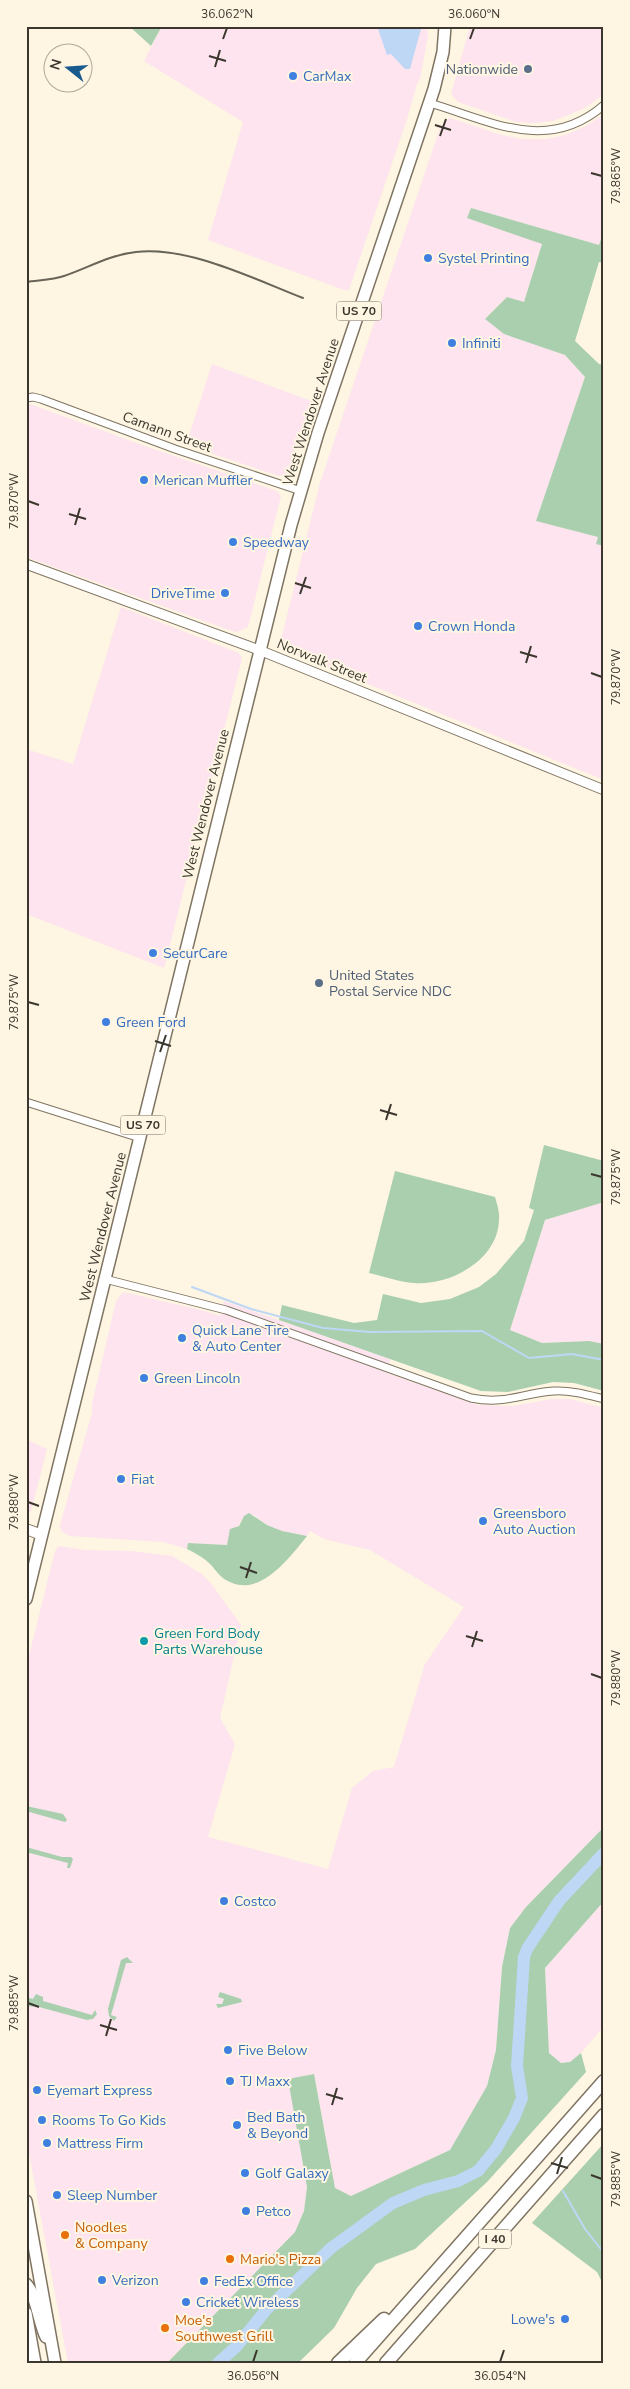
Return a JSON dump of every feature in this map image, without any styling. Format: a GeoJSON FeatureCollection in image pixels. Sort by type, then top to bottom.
{"type":"FeatureCollection","features":[{"type":"Feature","properties":{"kind":"highway","name":"West Wendover Avenue"},"geometry":{"type":"LineString","coordinates":[[26,1599],[259,650],[301,491],[337,375],[430,103],[441,61],[445,26]]}},
{"type":"Feature","properties":{"kind":"highway","name":"I 40"},"geometry":{"type":"LineString","coordinates":[[355,2363],[604,2081]]}},
{"type":"Feature","properties":{"kind":"highway","name":"I 40"},"geometry":{"type":"LineString","coordinates":[[386,2363],[604,2115]]}},
{"type":"Feature","properties":{"kind":"highway"},"geometry":{"type":"LineString","coordinates":[[26,2200],[55,2363]]}},
{"type":"Feature","properties":{"kind":"highway"},"geometry":{"type":"LineString","coordinates":[[338,2363],[448,2259]]}},
{"type":"Feature","properties":{"kind":"highway"},"geometry":{"type":"LineString","coordinates":[[26,2284],[33,2296],[40,2326],[52,2348]]}},
{"type":"Feature","properties":{"kind":"highway"},"geometry":{"type":"LineString","coordinates":[[26,2313],[35,2363]]}},
{"type":"Feature","properties":{"kind":"main road"},"geometry":{"type":"LineString","coordinates":[[26,1530],[42,1535]]}},
{"type":"Feature","properties":{"kind":"street"},"geometry":{"type":"LineString","coordinates":[[430,103],[504,127],[534,132],[553,130],[575,123],[604,105]]}},
{"type":"Feature","properties":{"kind":"street","name":"Camann Street"},"geometry":{"type":"LineString","coordinates":[[26,398],[33,396],[170,447],[301,491]]}},
{"type":"Feature","properties":{"kind":"street","name":"Norwalk Street"},"geometry":{"type":"LineString","coordinates":[[26,564],[259,650],[604,790]]}},
{"type":"Feature","properties":{"kind":"street"},"geometry":{"type":"LineString","coordinates":[[26,1102],[140,1138]]}},
{"type":"Feature","properties":{"kind":"street"},"geometry":{"type":"LineString","coordinates":[[106,1279],[226,1310],[471,1398],[498,1402],[554,1391],[569,1391],[604,1399]]}},
{"type":"Feature","properties":{"kind":"shaded area"},"geometry":{"type":"Polygon","coordinates":[[[162,26],[427,26],[428,36],[420,79],[349,290],[344,290],[208,240],[243,122],[144,61],[162,26]]]}},
{"type":"Feature","properties":{"kind":"shaded area"},"geometry":{"type":"Polygon","coordinates":[[[470,26],[604,26],[604,94],[585,108],[566,116],[553,121],[533,123],[516,122],[458,102],[451,94],[470,26]]]}},
{"type":"Feature","properties":{"kind":"shaded area"},"geometry":{"type":"Polygon","coordinates":[[[604,114],[604,230],[599,245],[471,208],[468,218],[542,243],[524,302],[507,297],[485,319],[504,334],[565,355],[585,377],[537,521],[598,537],[597,544],[604,546],[604,780],[284,650],[280,644],[320,483],[440,128],[450,118],[502,135],[522,139],[546,139],[565,135],[586,126],[604,114]]]}},
{"type":"Feature","properties":{"kind":"shaded area"},"geometry":{"type":"Polygon","coordinates":[[[212,364],[311,401],[287,475],[279,476],[186,445],[212,364]]]}},
{"type":"Feature","properties":{"kind":"shaded area"},"geometry":{"type":"Polygon","coordinates":[[[30,404],[277,491],[281,496],[248,627],[237,632],[229,630],[26,557],[26,405],[30,404]]]}},
{"type":"Feature","properties":{"kind":"shaded area"},"geometry":{"type":"Polygon","coordinates":[[[121,607],[239,653],[242,658],[164,968],[26,914],[26,749],[73,764],[121,607]]]}},
{"type":"Feature","properties":{"kind":"shaded area"},"geometry":{"type":"Polygon","coordinates":[[[604,1202],[604,1344],[589,1341],[542,1343],[510,1330],[545,1220],[604,1202]]]}},
{"type":"Feature","properties":{"kind":"shaded area"},"geometry":{"type":"Polygon","coordinates":[[[123,1292],[220,1316],[224,1301],[390,1359],[387,1373],[478,1405],[513,1406],[552,1399],[570,1399],[604,1408],[604,1827],[526,1907],[510,1928],[502,1967],[496,2050],[487,2086],[450,2150],[351,2196],[335,2188],[314,2074],[289,2079],[307,2187],[304,2211],[295,2232],[167,2363],[68,2363],[26,2137],[26,1668],[55,1551],[59,1546],[85,1550],[130,1551],[172,1556],[202,1574],[213,1586],[241,1625],[220,1718],[235,1744],[208,1837],[328,1869],[352,1788],[373,1771],[394,1767],[425,1664],[464,1607],[370,1550],[324,1539],[310,1531],[307,1536],[282,1531],[267,1525],[254,1515],[244,1516],[227,1545],[188,1543],[187,1549],[163,1542],[70,1536],[61,1531],[60,1525],[92,1413],[92,1404],[116,1301],[123,1292]]]}},
{"type":"Feature","properties":{"kind":"shaded area"},"geometry":{"type":"Polygon","coordinates":[[[26,1439],[47,1449],[31,1511],[26,1516],[26,1439]]]}},
{"type":"Feature","properties":{"kind":"shaded area"},"geometry":{"type":"Polygon","coordinates":[[[604,1901],[604,2026],[581,2053],[570,2062],[561,2063],[549,2053],[545,1968],[604,1901]]]}},
{"type":"Feature","properties":{"kind":"green space"},"geometry":{"type":"Polygon","coordinates":[[[129,26],[162,26],[151,46],[129,26]]]}},
{"type":"Feature","properties":{"kind":"green space"},"geometry":{"type":"Polygon","coordinates":[[[471,208],[599,245],[604,230],[604,263],[599,262],[575,341],[599,364],[604,365],[604,546],[596,544],[598,537],[536,521],[585,377],[565,355],[504,334],[485,319],[507,297],[524,302],[542,244],[467,218],[471,208]]]}},
{"type":"Feature","properties":{"kind":"green space"},"geometry":{"type":"Polygon","coordinates":[[[544,1145],[604,1161],[604,1202],[545,1220],[510,1330],[542,1343],[589,1341],[604,1344],[604,1391],[574,1383],[553,1382],[508,1392],[481,1391],[279,1320],[282,1305],[354,1323],[377,1320],[383,1294],[421,1303],[450,1299],[479,1287],[496,1274],[524,1241],[534,1210],[529,1208],[544,1145]]]}},
{"type":"Feature","properties":{"kind":"green space"},"geometry":{"type":"Polygon","coordinates":[[[395,1171],[495,1197],[499,1217],[497,1234],[490,1247],[470,1268],[442,1280],[428,1283],[408,1282],[369,1273],[395,1171]]]}},
{"type":"Feature","properties":{"kind":"green space"},"geometry":{"type":"Polygon","coordinates":[[[249,1513],[267,1525],[282,1531],[307,1536],[293,1554],[274,1572],[253,1584],[242,1585],[224,1579],[205,1559],[187,1549],[188,1543],[227,1545],[230,1529],[239,1526],[244,1516],[249,1513]]]}},
{"type":"Feature","properties":{"kind":"green space"},"geometry":{"type":"Polygon","coordinates":[[[26,1806],[63,1814],[67,1820],[65,1822],[26,1811],[26,1806]]]}},
{"type":"Feature","properties":{"kind":"green space"},"geometry":{"type":"Polygon","coordinates":[[[604,1827],[604,1901],[545,1968],[549,2053],[561,2063],[570,2062],[581,2053],[586,2072],[487,2182],[415,2249],[376,2264],[357,2288],[334,2328],[298,2363],[167,2363],[295,2232],[304,2211],[307,2187],[288,2079],[314,2074],[335,2188],[351,2196],[450,2150],[487,2086],[496,2050],[502,1967],[510,1928],[526,1907],[604,1827]]]}},
{"type":"Feature","properties":{"kind":"green space"},"geometry":{"type":"Polygon","coordinates":[[[26,1847],[62,1857],[71,1857],[73,1859],[70,1868],[67,1868],[68,1863],[26,1852],[26,1847]]]}},
{"type":"Feature","properties":{"kind":"green space"},"geometry":{"type":"Polygon","coordinates":[[[127,1957],[133,1963],[126,1963],[111,2015],[117,2017],[114,2021],[109,2016],[108,2009],[121,1960],[127,1957]]]}},
{"type":"Feature","properties":{"kind":"green space"},"geometry":{"type":"Polygon","coordinates":[[[220,1992],[241,1999],[242,2002],[218,2008],[216,2004],[222,2004],[224,1999],[218,1997],[220,1992]]]}},
{"type":"Feature","properties":{"kind":"green space"},"geometry":{"type":"Polygon","coordinates":[[[36,1994],[43,1997],[43,2001],[92,2015],[95,2010],[97,2014],[93,2019],[87,2020],[39,2007],[26,2006],[26,1997],[33,1999],[36,1994]]]}},
{"type":"Feature","properties":{"kind":"green space"},"geometry":{"type":"Polygon","coordinates":[[[604,2143],[604,2286],[597,2272],[532,2223],[604,2143]]]}},
{"type":"Feature","properties":{"kind":"water"},"geometry":{"type":"Polygon","coordinates":[[[377,26],[415,26],[421,29],[410,69],[405,69],[391,54],[387,55],[377,26]]]}},
{"type":"Feature","properties":{"kind":"waterway"},"geometry":{"type":"LineString","coordinates":[[192,1287],[251,1309],[323,1328],[370,1332],[482,1331],[529,1358],[572,1354],[604,1360]]}},
{"type":"Feature","properties":{"kind":"waterway"},"geometry":{"type":"LineString","coordinates":[[218,2363],[237,2346],[266,2310],[331,2248],[393,2203],[424,2190],[458,2181],[478,2171],[496,2149],[514,2118],[522,2098],[517,2066],[524,1957],[527,1949],[559,1901],[604,1853]]}},
{"type":"Feature","properties":{"kind":"waterway"},"geometry":{"type":"LineString","coordinates":[[563,2191],[585,2229],[604,2253]]}},
{"type":"Feature","properties":{"kind":"railway"},"geometry":{"type":"LineString","coordinates":[[26,31],[30,26]]}},
{"type":"Feature","properties":{"kind":"railway"},"geometry":{"type":"LineString","coordinates":[[26,282],[59,277],[126,254],[156,251],[178,254],[221,266],[303,298]]}},
{"type":"Feature","properties":{"kind":"place","name":"Nationwide"},"geometry":{"type":"Point","coordinates":[528,69]}},
{"type":"Feature","properties":{"kind":"place","name":"CarMax"},"geometry":{"type":"Point","coordinates":[293,76]}},
{"type":"Feature","properties":{"kind":"place","name":"Systel Printing"},"geometry":{"type":"Point","coordinates":[428,258]}},
{"type":"Feature","properties":{"kind":"place","name":"Infiniti"},"geometry":{"type":"Point","coordinates":[452,343]}},
{"type":"Feature","properties":{"kind":"place","name":"Merican Muffler"},"geometry":{"type":"Point","coordinates":[144,480]}},
{"type":"Feature","properties":{"kind":"place","name":"Speedway"},"geometry":{"type":"Point","coordinates":[233,542]}},
{"type":"Feature","properties":{"kind":"place","name":"DriveTime"},"geometry":{"type":"Point","coordinates":[225,593]}},
{"type":"Feature","properties":{"kind":"place","name":"Crown Honda"},"geometry":{"type":"Point","coordinates":[418,626]}},
{"type":"Feature","properties":{"kind":"place","name":"SecurCare"},"geometry":{"type":"Point","coordinates":[153,953]}},
{"type":"Feature","properties":{"kind":"place","name":"United States Postal Service NDC"},"geometry":{"type":"Point","coordinates":[319,983]}},
{"type":"Feature","properties":{"kind":"place","name":"Green Ford"},"geometry":{"type":"Point","coordinates":[106,1022]}},
{"type":"Feature","properties":{"kind":"place","name":"Quick Lane Tire & Auto Center"},"geometry":{"type":"Point","coordinates":[182,1338]}},
{"type":"Feature","properties":{"kind":"place","name":"Green Lincoln"},"geometry":{"type":"Point","coordinates":[144,1378]}},
{"type":"Feature","properties":{"kind":"place","name":"Fiat"},"geometry":{"type":"Point","coordinates":[121,1479]}},
{"type":"Feature","properties":{"kind":"place","name":"Greensboro Auto Auction"},"geometry":{"type":"Point","coordinates":[483,1521]}},
{"type":"Feature","properties":{"kind":"place","name":"Green Ford Body Parts Warehouse"},"geometry":{"type":"Point","coordinates":[144,1641]}},
{"type":"Feature","properties":{"kind":"place","name":"Costco"},"geometry":{"type":"Point","coordinates":[224,1901]}},
{"type":"Feature","properties":{"kind":"place","name":"Five Below"},"geometry":{"type":"Point","coordinates":[228,2050]}},
{"type":"Feature","properties":{"kind":"place","name":"TJ Maxx"},"geometry":{"type":"Point","coordinates":[230,2081]}},
{"type":"Feature","properties":{"kind":"place","name":"Eyemart Express"},"geometry":{"type":"Point","coordinates":[37,2090]}},
{"type":"Feature","properties":{"kind":"place","name":"Rooms To Go Kids"},"geometry":{"type":"Point","coordinates":[42,2120]}},
{"type":"Feature","properties":{"kind":"place","name":"Bed Bath & Beyond"},"geometry":{"type":"Point","coordinates":[237,2125]}},
{"type":"Feature","properties":{"kind":"place","name":"Mattress Firm"},"geometry":{"type":"Point","coordinates":[47,2143]}},
{"type":"Feature","properties":{"kind":"place","name":"Golf Galaxy"},"geometry":{"type":"Point","coordinates":[245,2173]}},
{"type":"Feature","properties":{"kind":"place","name":"Sleep Number"},"geometry":{"type":"Point","coordinates":[57,2195]}},
{"type":"Feature","properties":{"kind":"place","name":"Petco"},"geometry":{"type":"Point","coordinates":[246,2211]}},
{"type":"Feature","properties":{"kind":"place","name":"Noodles & Company"},"geometry":{"type":"Point","coordinates":[65,2235]}},
{"type":"Feature","properties":{"kind":"place","name":"Mario's Pizza"},"geometry":{"type":"Point","coordinates":[230,2259]}},
{"type":"Feature","properties":{"kind":"place","name":"Verizon"},"geometry":{"type":"Point","coordinates":[102,2280]}},
{"type":"Feature","properties":{"kind":"place","name":"FedEx Office"},"geometry":{"type":"Point","coordinates":[204,2281]}},
{"type":"Feature","properties":{"kind":"place","name":"Cricket Wireless"},"geometry":{"type":"Point","coordinates":[186,2302]}},
{"type":"Feature","properties":{"kind":"place","name":"Lowe's"},"geometry":{"type":"Point","coordinates":[565,2319]}},
{"type":"Feature","properties":{"kind":"place","name":"Moe's Southwest Grill"},"geometry":{"type":"Point","coordinates":[165,2328]}}]}
